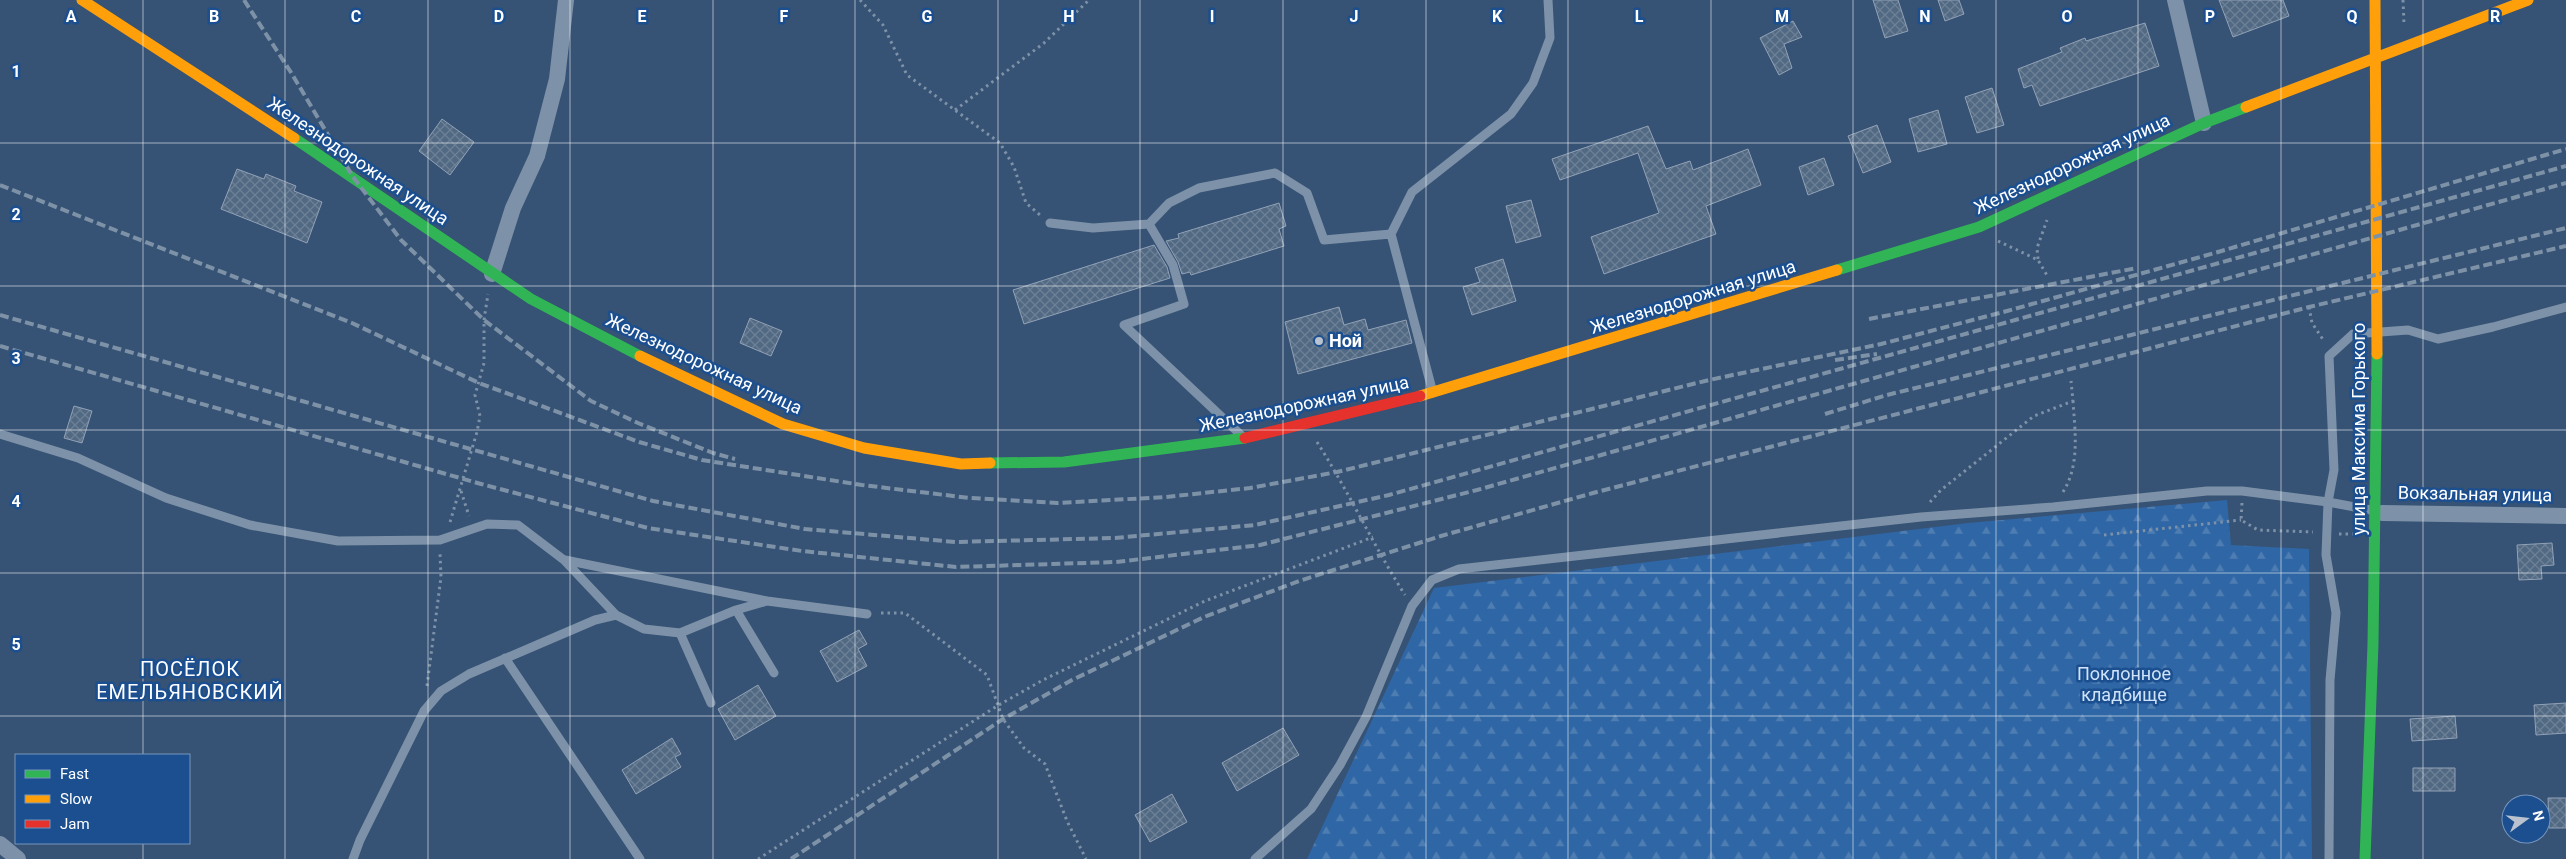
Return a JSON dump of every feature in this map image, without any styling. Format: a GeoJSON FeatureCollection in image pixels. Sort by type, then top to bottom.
{"type":"FeatureCollection","features":[{"type":"Feature","properties":{"kind":"street","name":"Железнодорожная улица"},"geometry":{"type":"LineString","coordinates":[[82,0],[353,177],[531,299],[634,353],[774,420],[864,448],[961,464],[1064,462],[1244,438],[1306,425],[1433,393],[1979,227],[2204,123],[2528,0]]}},
{"type":"Feature","properties":{"kind":"street"},"geometry":{"type":"LineString","coordinates":[[492,274],[513,208],[537,156],[557,79],[566,0]]}},
{"type":"Feature","properties":{"kind":"street"},"geometry":{"type":"LineString","coordinates":[[2175,0],[2204,123]]}},
{"type":"Feature","properties":{"kind":"street","name":"улица Максима Горького"},"geometry":{"type":"LineString","coordinates":[[2365,859],[2373,669],[2376,524],[2378,164],[2375,0]]}},
{"type":"Feature","properties":{"kind":"street","name":"Вокзальная улица"},"geometry":{"type":"LineString","coordinates":[[2382,512],[2566,516]]}},
{"type":"Feature","properties":{"kind":"street"},"geometry":{"type":"LineString","coordinates":[[0,844],[18,859]]}},
{"type":"Feature","properties":{"kind":"lane"},"geometry":{"type":"LineString","coordinates":[[1433,393],[1391,234],[1412,192],[1511,114],[1533,84],[1550,38],[1548,0]]}},
{"type":"Feature","properties":{"kind":"lane"},"geometry":{"type":"LineString","coordinates":[[1050,222],[1093,228],[1149,224],[1169,203],[1199,188],[1274,174],[1307,193],[1324,240],[1391,234]]}},
{"type":"Feature","properties":{"kind":"lane"},"geometry":{"type":"LineString","coordinates":[[1149,224],[1173,265],[1184,304],[1124,325],[1244,438]]}},
{"type":"Feature","properties":{"kind":"lane"},"geometry":{"type":"LineString","coordinates":[[2329,859],[2330,680],[2336,613],[2326,555],[2328,502],[2334,470],[2328,356],[2352,334],[2408,330],[2438,339],[2493,327],[2566,307]]}},
{"type":"Feature","properties":{"kind":"lane"},"geometry":{"type":"LineString","coordinates":[[0,434],[78,458],[166,498],[250,525],[338,541],[440,540],[488,524],[518,525],[564,560],[616,615],[644,629],[680,633],[736,610],[767,601]]}},
{"type":"Feature","properties":{"kind":"lane"},"geometry":{"type":"LineString","coordinates":[[1255,859],[1311,810],[1340,765],[1366,717],[1412,606],[1432,580],[1459,568],[1921,517],[2053,507],[2207,491],[2242,491],[2328,502],[2382,512],[2371,859]]}},
{"type":"Feature","properties":{"kind":"lane"},"geometry":{"type":"LineString","coordinates":[[564,560],[767,601],[867,614]]}},
{"type":"Feature","properties":{"kind":"lane"},"geometry":{"type":"LineString","coordinates":[[736,610],[774,673]]}},
{"type":"Feature","properties":{"kind":"lane"},"geometry":{"type":"LineString","coordinates":[[353,859],[360,840],[424,711],[440,691],[468,674],[505,658],[595,620],[616,615]]}},
{"type":"Feature","properties":{"kind":"lane"},"geometry":{"type":"LineString","coordinates":[[680,633],[711,703]]}},
{"type":"Feature","properties":{"kind":"lane"},"geometry":{"type":"LineString","coordinates":[[505,658],[640,859]]}},
{"type":"Feature","properties":{"kind":"path"},"geometry":{"type":"LineString","coordinates":[[860,0],[883,25],[907,75],[1000,143],[1014,167],[1026,203],[1050,222]]}},
{"type":"Feature","properties":{"kind":"path"},"geometry":{"type":"LineString","coordinates":[[955,110],[1044,43],[1089,0]]}},
{"type":"Feature","properties":{"kind":"path"},"geometry":{"type":"LineString","coordinates":[[2038,260],[2037,248],[2049,216],[2047,196]]}},
{"type":"Feature","properties":{"kind":"path"},"geometry":{"type":"LineString","coordinates":[[1979,227],[1994,239],[2038,260],[2045,268],[2048,277]]}},
{"type":"Feature","properties":{"kind":"path"},"geometry":{"type":"LineString","coordinates":[[424,711],[440,577],[440,540],[452,518],[480,416],[475,395],[484,363],[484,320],[492,274]]}},
{"type":"Feature","properties":{"kind":"path"},"geometry":{"type":"LineString","coordinates":[[2309,306],[2312,323],[2319,329],[2328,356]]}},
{"type":"Feature","properties":{"kind":"path"},"geometry":{"type":"LineString","coordinates":[[2053,507],[2073,477],[2076,438],[2071,381]]}},
{"type":"Feature","properties":{"kind":"path"},"geometry":{"type":"LineString","coordinates":[[1921,517],[1941,490],[1997,443],[2034,416],[2073,401]]}},
{"type":"Feature","properties":{"kind":"path"},"geometry":{"type":"LineString","coordinates":[[1306,425],[1336,472],[1373,537],[1380,555],[1412,606]]}},
{"type":"Feature","properties":{"kind":"path"},"geometry":{"type":"LineString","coordinates":[[461,490],[469,516],[488,524]]}},
{"type":"Feature","properties":{"kind":"path"},"geometry":{"type":"LineString","coordinates":[[2242,491],[2242,520]]}},
{"type":"Feature","properties":{"kind":"path"},"geometry":{"type":"LineString","coordinates":[[2104,535],[2242,520],[2258,530],[2285,531]]}},
{"type":"Feature","properties":{"kind":"path"},"geometry":{"type":"LineString","coordinates":[[758,859],[998,706],[1043,680],[1205,601],[1373,537]]}},
{"type":"Feature","properties":{"kind":"path"},"geometry":{"type":"LineString","coordinates":[[867,614],[905,613],[987,675],[1003,719],[1024,748],[1045,764],[1067,821],[1086,859]]}},
{"type":"Feature","properties":{"kind":"green space","name":"Поклонное кладбище"},"geometry":{"type":"Polygon","coordinates":[[[2227,500],[2231,545],[2309,549],[2312,859],[1307,859],[1434,588],[1968,523],[2227,500]]]}},
{"type":"Feature","properties":{"kind":"building"},"geometry":{"type":"Polygon","coordinates":[[[1873,0],[1898,0],[1908,31],[1885,38],[1873,0]]]}},
{"type":"Feature","properties":{"kind":"building"},"geometry":{"type":"Polygon","coordinates":[[[1938,0],[1959,0],[1964,14],[1945,21],[1938,0]]]}},
{"type":"Feature","properties":{"kind":"building"},"geometry":{"type":"Polygon","coordinates":[[[2219,0],[2283,0],[2289,16],[2233,37],[2219,0]]]}},
{"type":"Feature","properties":{"kind":"building"},"geometry":{"type":"Polygon","coordinates":[[[1793,21],[1802,37],[1784,44],[1792,68],[1779,75],[1760,38],[1793,21]]]}},
{"type":"Feature","properties":{"kind":"building"},"geometry":{"type":"Polygon","coordinates":[[[2145,23],[2159,66],[2040,106],[2032,85],[2024,88],[2018,69],[2062,52],[2060,48],[2085,38],[2086,41],[2145,23]]]}},
{"type":"Feature","properties":{"kind":"building"},"geometry":{"type":"Polygon","coordinates":[[[1992,88],[2004,125],[1977,133],[1965,97],[1992,88]]]}},
{"type":"Feature","properties":{"kind":"building"},"geometry":{"type":"Polygon","coordinates":[[[1938,110],[1947,144],[1918,152],[1909,119],[1938,110]]]}},
{"type":"Feature","properties":{"kind":"building"},"geometry":{"type":"Polygon","coordinates":[[[442,119],[474,142],[450,175],[419,151],[442,119]]]}},
{"type":"Feature","properties":{"kind":"building"},"geometry":{"type":"Polygon","coordinates":[[[1877,125],[1891,162],[1863,173],[1848,136],[1877,125]]]}},
{"type":"Feature","properties":{"kind":"building"},"geometry":{"type":"Polygon","coordinates":[[[1648,126],[1666,169],[1690,161],[1693,170],[1748,149],[1761,185],[1706,206],[1716,234],[1604,274],[1591,237],[1659,213],[1638,153],[1560,180],[1552,159],[1648,126]]]}},
{"type":"Feature","properties":{"kind":"building"},"geometry":{"type":"Polygon","coordinates":[[[1824,158],[1834,185],[1808,195],[1799,167],[1824,158]]]}},
{"type":"Feature","properties":{"kind":"building"},"geometry":{"type":"Polygon","coordinates":[[[237,169],[264,179],[266,174],[296,186],[294,191],[322,202],[307,243],[221,209],[237,169]]]}},
{"type":"Feature","properties":{"kind":"building"},"geometry":{"type":"Polygon","coordinates":[[[1531,200],[1541,236],[1516,243],[1506,206],[1531,200]]]}},
{"type":"Feature","properties":{"kind":"building"},"geometry":{"type":"Polygon","coordinates":[[[1279,203],[1286,226],[1279,229],[1284,246],[1191,275],[1190,272],[1182,274],[1178,262],[1166,241],[1179,238],[1178,234],[1279,203]]]}},
{"type":"Feature","properties":{"kind":"building"},"geometry":{"type":"Polygon","coordinates":[[[1154,245],[1167,267],[1170,278],[1024,324],[1013,290],[1154,245]]]}},
{"type":"Feature","properties":{"kind":"building"},"geometry":{"type":"Polygon","coordinates":[[[1503,259],[1516,301],[1472,315],[1463,287],[1480,282],[1475,268],[1503,259]]]}},
{"type":"Feature","properties":{"kind":"building","name":"Ной"},"geometry":{"type":"Polygon","coordinates":[[[1339,307],[1344,325],[1365,319],[1368,330],[1406,320],[1412,343],[1298,374],[1285,322],[1339,307]]]}},
{"type":"Feature","properties":{"kind":"building"},"geometry":{"type":"Polygon","coordinates":[[[750,318],[782,331],[771,356],[740,343],[750,318]]]}},
{"type":"Feature","properties":{"kind":"building"},"geometry":{"type":"Polygon","coordinates":[[[74,406],[92,411],[82,443],[64,438],[74,406]]]}},
{"type":"Feature","properties":{"kind":"building"},"geometry":{"type":"Polygon","coordinates":[[[2552,543],[2554,565],[2541,566],[2542,579],[2519,580],[2517,545],[2552,543]]]}},
{"type":"Feature","properties":{"kind":"building"},"geometry":{"type":"Polygon","coordinates":[[[859,630],[867,644],[858,649],[867,666],[837,682],[820,651],[859,630]]]}},
{"type":"Feature","properties":{"kind":"building"},"geometry":{"type":"Polygon","coordinates":[[[758,685],[776,716],[735,740],[718,709],[758,685]]]}},
{"type":"Feature","properties":{"kind":"building"},"geometry":{"type":"Polygon","coordinates":[[[2566,703],[2566,733],[2536,735],[2534,705],[2566,703]]]}},
{"type":"Feature","properties":{"kind":"building"},"geometry":{"type":"Polygon","coordinates":[[[2455,716],[2457,738],[2412,741],[2410,719],[2455,716]]]}},
{"type":"Feature","properties":{"kind":"building"},"geometry":{"type":"Polygon","coordinates":[[[1283,728],[1299,755],[1237,791],[1222,763],[1283,728]]]}},
{"type":"Feature","properties":{"kind":"building"},"geometry":{"type":"Polygon","coordinates":[[[672,738],[681,754],[675,757],[681,767],[636,794],[622,770],[672,738]]]}},
{"type":"Feature","properties":{"kind":"building"},"geometry":{"type":"Polygon","coordinates":[[[2413,768],[2455,768],[2455,791],[2413,791],[2413,768]]]}},
{"type":"Feature","properties":{"kind":"building"},"geometry":{"type":"Polygon","coordinates":[[[1172,794],[1187,822],[1150,842],[1135,815],[1172,794]]]}},
{"type":"Feature","properties":{"kind":"building"},"geometry":{"type":"Polygon","coordinates":[[[2551,798],[2566,798],[2566,828],[2551,828],[2551,798]]]}},
{"type":"Feature","properties":{"kind":"railway"},"geometry":{"type":"LineString","coordinates":[[244,0],[292,74],[353,177],[401,240],[484,320],[591,401],[638,423],[713,453],[735,459]]}},
{"type":"Feature","properties":{"kind":"railway"},"geometry":{"type":"LineString","coordinates":[[0,185],[352,323],[479,383],[639,442],[702,460],[862,485],[970,498],[1057,503],[1166,497],[1250,488],[1337,472],[1709,380],[1881,344],[2007,311],[2218,252],[2566,149]]}},
{"type":"Feature","properties":{"kind":"railway"},"geometry":{"type":"LineString","coordinates":[[0,315],[653,501],[805,529],[956,542],[1115,538],[1255,525],[1389,495],[2566,166]]}},
{"type":"Feature","properties":{"kind":"railway"},"geometry":{"type":"LineString","coordinates":[[0,346],[481,484],[648,528],[802,551],[956,567],[1116,562],[1260,545],[1477,490],[2566,183]]}},
{"type":"Feature","properties":{"kind":"railway"},"geometry":{"type":"LineString","coordinates":[[1825,414],[1887,395],[2566,228]]}},
{"type":"Feature","properties":{"kind":"railway"},"geometry":{"type":"LineString","coordinates":[[791,859],[1003,719],[1072,680],[1204,617],[1299,581],[1441,536],[1593,493],[2309,307],[2566,246]]}},
{"type":"Feature","properties":{"kind":"railway"},"geometry":{"type":"LineString","coordinates":[[1869,319],[2137,268]]}},
{"type":"Feature","properties":{"kind":"railway"},"geometry":{"type":"LineString","coordinates":[[1835,360],[1877,354]]}},
{"type":"Feature","properties":{"kind":"traffic: fast"},"geometry":{"type":"LineString","coordinates":[[1837,270],[1979,227],[2204,123],[2246,107]]}},
{"type":"Feature","properties":{"kind":"traffic: fast"},"geometry":{"type":"LineString","coordinates":[[294,138],[531,299],[640,356]]}},
{"type":"Feature","properties":{"kind":"traffic: fast"},"geometry":{"type":"LineString","coordinates":[[2365,859],[2373,644],[2377,354]]}},
{"type":"Feature","properties":{"kind":"traffic: fast"},"geometry":{"type":"LineString","coordinates":[[990,463],[1064,462],[1245,438]]}},
{"type":"Feature","properties":{"kind":"traffic: slow"},"geometry":{"type":"LineString","coordinates":[[82,0],[294,138]]}},
{"type":"Feature","properties":{"kind":"traffic: slow"},"geometry":{"type":"LineString","coordinates":[[2375,0],[2377,354]]}},
{"type":"Feature","properties":{"kind":"traffic: slow"},"geometry":{"type":"LineString","coordinates":[[2246,107],[2528,0]]}},
{"type":"Feature","properties":{"kind":"traffic: slow"},"geometry":{"type":"LineString","coordinates":[[1420,396],[1837,270]]}},
{"type":"Feature","properties":{"kind":"traffic: slow"},"geometry":{"type":"LineString","coordinates":[[640,356],[783,424],[864,448],[961,464],[990,463]]}},
{"type":"Feature","properties":{"kind":"traffic: jam"},"geometry":{"type":"LineString","coordinates":[[1245,438],[1420,396]]}},
{"type":"Feature","properties":{"kind":"place","name":"Ной"},"geometry":{"type":"Point","coordinates":[1319,341]}},
{"type":"Feature","properties":{"kind":"district","name":"ПОСЁЛОК ЕМЕЛЬЯНОВСКИЙ"},"geometry":{"type":"Point","coordinates":[190,680]}}]}
